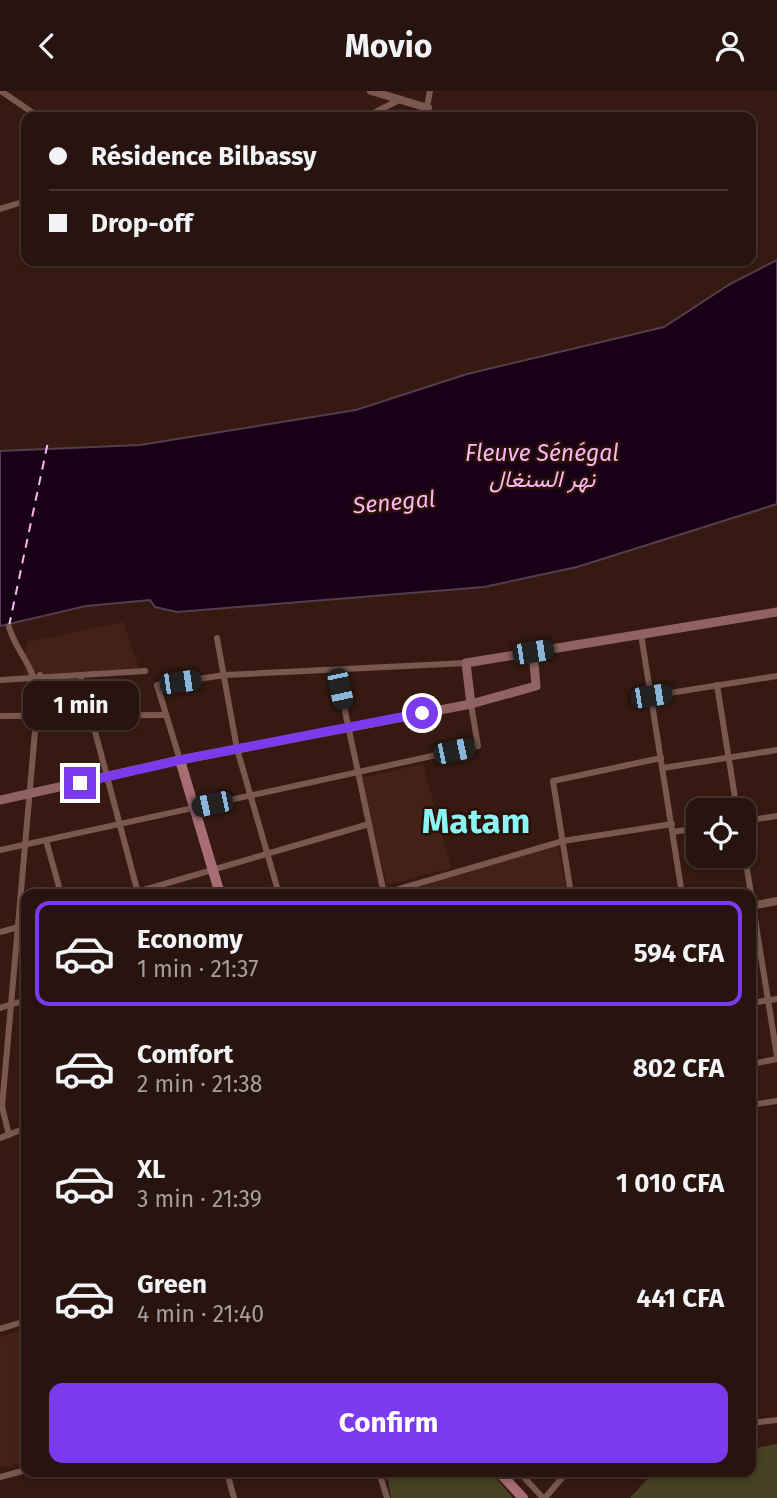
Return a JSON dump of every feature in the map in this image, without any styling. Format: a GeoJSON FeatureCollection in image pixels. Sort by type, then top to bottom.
{"type":"FeatureCollection","features":[{"type":"Feature","properties":{"kind":"main road"},"geometry":{"type":"LineString","coordinates":[[471,704],[466,663],[777,612]]}},
{"type":"Feature","properties":{"kind":"main road"},"geometry":{"type":"LineString","coordinates":[[0,800],[180,760],[471,704],[536,686],[533,652]]}},
{"type":"Feature","properties":{"kind":"main road"},"geometry":{"type":"LineString","coordinates":[[180,760],[218,889]]}},
{"type":"Feature","properties":{"kind":"main road"},"geometry":{"type":"LineString","coordinates":[[504,1477],[523,1498]]}},
{"type":"Feature","properties":{"kind":"street"},"geometry":{"type":"LineString","coordinates":[[1,91],[32,112]]}},
{"type":"Feature","properties":{"kind":"street"},"geometry":{"type":"LineString","coordinates":[[371,91],[428,108]]}},
{"type":"Feature","properties":{"kind":"street"},"geometry":{"type":"LineString","coordinates":[[427,112],[430,91]]}},
{"type":"Feature","properties":{"kind":"street"},"geometry":{"type":"LineString","coordinates":[[376,112],[401,99]]}},
{"type":"Feature","properties":{"kind":"street"},"geometry":{"type":"LineString","coordinates":[[0,209],[21,203]]}},
{"type":"Feature","properties":{"kind":"street"},"geometry":{"type":"LineString","coordinates":[[9,627],[13,642],[26,656],[36,676],[37,716],[23,889]]}},
{"type":"Feature","properties":{"kind":"street"},"geometry":{"type":"LineString","coordinates":[[641,634],[681,889]]}},
{"type":"Feature","properties":{"kind":"street"},"geometry":{"type":"LineString","coordinates":[[217,638],[237,749],[278,889]]}},
{"type":"Feature","properties":{"kind":"street"},"geometry":{"type":"LineString","coordinates":[[180,760],[157,685],[225,675],[466,663]]}},
{"type":"Feature","properties":{"kind":"street"},"geometry":{"type":"LineString","coordinates":[[336,669],[369,824],[386,889]]}},
{"type":"Feature","properties":{"kind":"street"},"geometry":{"type":"LineString","coordinates":[[0,680],[145,671]]}},
{"type":"Feature","properties":{"kind":"street"},"geometry":{"type":"LineString","coordinates":[[80,675],[134,889]]}},
{"type":"Feature","properties":{"kind":"street"},"geometry":{"type":"LineString","coordinates":[[651,696],[777,676]]}},
{"type":"Feature","properties":{"kind":"street"},"geometry":{"type":"LineString","coordinates":[[717,685],[735,798]]}},
{"type":"Feature","properties":{"kind":"street"},"geometry":{"type":"LineString","coordinates":[[0,850],[478,746],[471,704]]}},
{"type":"Feature","properties":{"kind":"street"},"geometry":{"type":"LineString","coordinates":[[0,716],[166,715]]}},
{"type":"Feature","properties":{"kind":"street"},"geometry":{"type":"LineString","coordinates":[[663,768],[777,750]]}},
{"type":"Feature","properties":{"kind":"street"},"geometry":{"type":"LineString","coordinates":[[570,889],[553,781],[661,758]]}},
{"type":"Feature","properties":{"kind":"street"},"geometry":{"type":"LineString","coordinates":[[756,819],[777,816]]}},
{"type":"Feature","properties":{"kind":"street"},"geometry":{"type":"LineString","coordinates":[[148,889],[369,824]]}},
{"type":"Feature","properties":{"kind":"street"},"geometry":{"type":"LineString","coordinates":[[401,889],[563,841],[686,828]]}},
{"type":"Feature","properties":{"kind":"street"},"geometry":{"type":"LineString","coordinates":[[46,840],[60,889]]}},
{"type":"Feature","properties":{"kind":"street"},"geometry":{"type":"LineString","coordinates":[[747,868],[750,889]]}},
{"type":"Feature","properties":{"kind":"street"},"geometry":{"type":"LineString","coordinates":[[756,905],[777,901]]}},
{"type":"Feature","properties":{"kind":"street"},"geometry":{"type":"LineString","coordinates":[[0,932],[21,926]]}},
{"type":"Feature","properties":{"kind":"street"},"geometry":{"type":"LineString","coordinates":[[756,930],[777,1058],[756,1062]]}},
{"type":"Feature","properties":{"kind":"street"},"geometry":{"type":"LineString","coordinates":[[9,1135],[2,1107],[11,1005],[21,933]]}},
{"type":"Feature","properties":{"kind":"street"},"geometry":{"type":"LineString","coordinates":[[756,1002],[777,999]]}},
{"type":"Feature","properties":{"kind":"street"},"geometry":{"type":"LineString","coordinates":[[0,1008],[21,1002]]}},
{"type":"Feature","properties":{"kind":"street"},"geometry":{"type":"LineString","coordinates":[[756,1104],[777,1101]]}},
{"type":"Feature","properties":{"kind":"street"},"geometry":{"type":"LineString","coordinates":[[0,1138],[21,1130]]}},
{"type":"Feature","properties":{"kind":"street"},"geometry":{"type":"LineString","coordinates":[[0,1328],[21,1322]]}},
{"type":"Feature","properties":{"kind":"street"},"geometry":{"type":"LineString","coordinates":[[756,1422],[777,1420]]}},
{"type":"Feature","properties":{"kind":"street"},"geometry":{"type":"LineString","coordinates":[[0,1477],[21,1471]]}},
{"type":"Feature","properties":{"kind":"street"},"geometry":{"type":"LineString","coordinates":[[228,1477],[234,1498]]}},
{"type":"Feature","properties":{"kind":"street"},"geometry":{"type":"LineString","coordinates":[[381,1477],[387,1498]]}},
{"type":"Feature","properties":{"kind":"street"},"geometry":{"type":"LineString","coordinates":[[524,1477],[544,1498],[563,1477]]}},
{"type":"Feature","properties":{"kind":"shaded area"},"geometry":{"type":"Polygon","coordinates":[[[123,622],[140,670],[24,675],[27,642],[123,622]]]}},
{"type":"Feature","properties":{"kind":"shaded area"},"geometry":{"type":"Polygon","coordinates":[[[423,764],[451,868],[387,885],[361,778],[423,764]]]}},
{"type":"Feature","properties":{"kind":"shaded area"},"geometry":{"type":"Polygon","coordinates":[[[558,846],[566,889],[399,889],[558,846]]]}},
{"type":"Feature","properties":{"kind":"shaded area"},"geometry":{"type":"Polygon","coordinates":[[[21,1331],[21,1463],[0,1468],[0,1337],[21,1331]]]}},
{"type":"Feature","properties":{"kind":"shaded area"},"geometry":{"type":"Polygon","coordinates":[[[777,1444],[777,1498],[630,1498],[649,1477],[756,1477],[756,1448],[777,1444]]]}},
{"type":"Feature","properties":{"kind":"shaded area"},"geometry":{"type":"Polygon","coordinates":[[[388,1477],[495,1477],[513,1498],[391,1498],[388,1477]]]}},
{"type":"Feature","properties":{"kind":"water","name":"Fleuve Sénégal نهر السنغال"},"geometry":{"type":"Polygon","coordinates":[[[777,260],[777,504],[577,567],[484,587],[177,612],[155,607],[150,600],[86,606],[0,626],[0,451],[140,445],[356,410],[467,374],[664,327],[730,284],[777,260]]]}},
{"type":"Feature","properties":{"kind":"ferry route"},"geometry":{"type":"LineString","coordinates":[[9,626],[48,442]]}},
{"type":"Feature","properties":{"kind":"district","name":"Matam"},"geometry":{"type":"Point","coordinates":[476,821]}},
{"type":"Feature","properties":{"kind":"route"},"geometry":{"type":"LineString","coordinates":[[80,783],[180,760],[422,713]]}},
{"type":"Feature","properties":{"kind":"water label","name":"Senegal"},"geometry":{"type":"Point","coordinates":[394,502]}}]}
